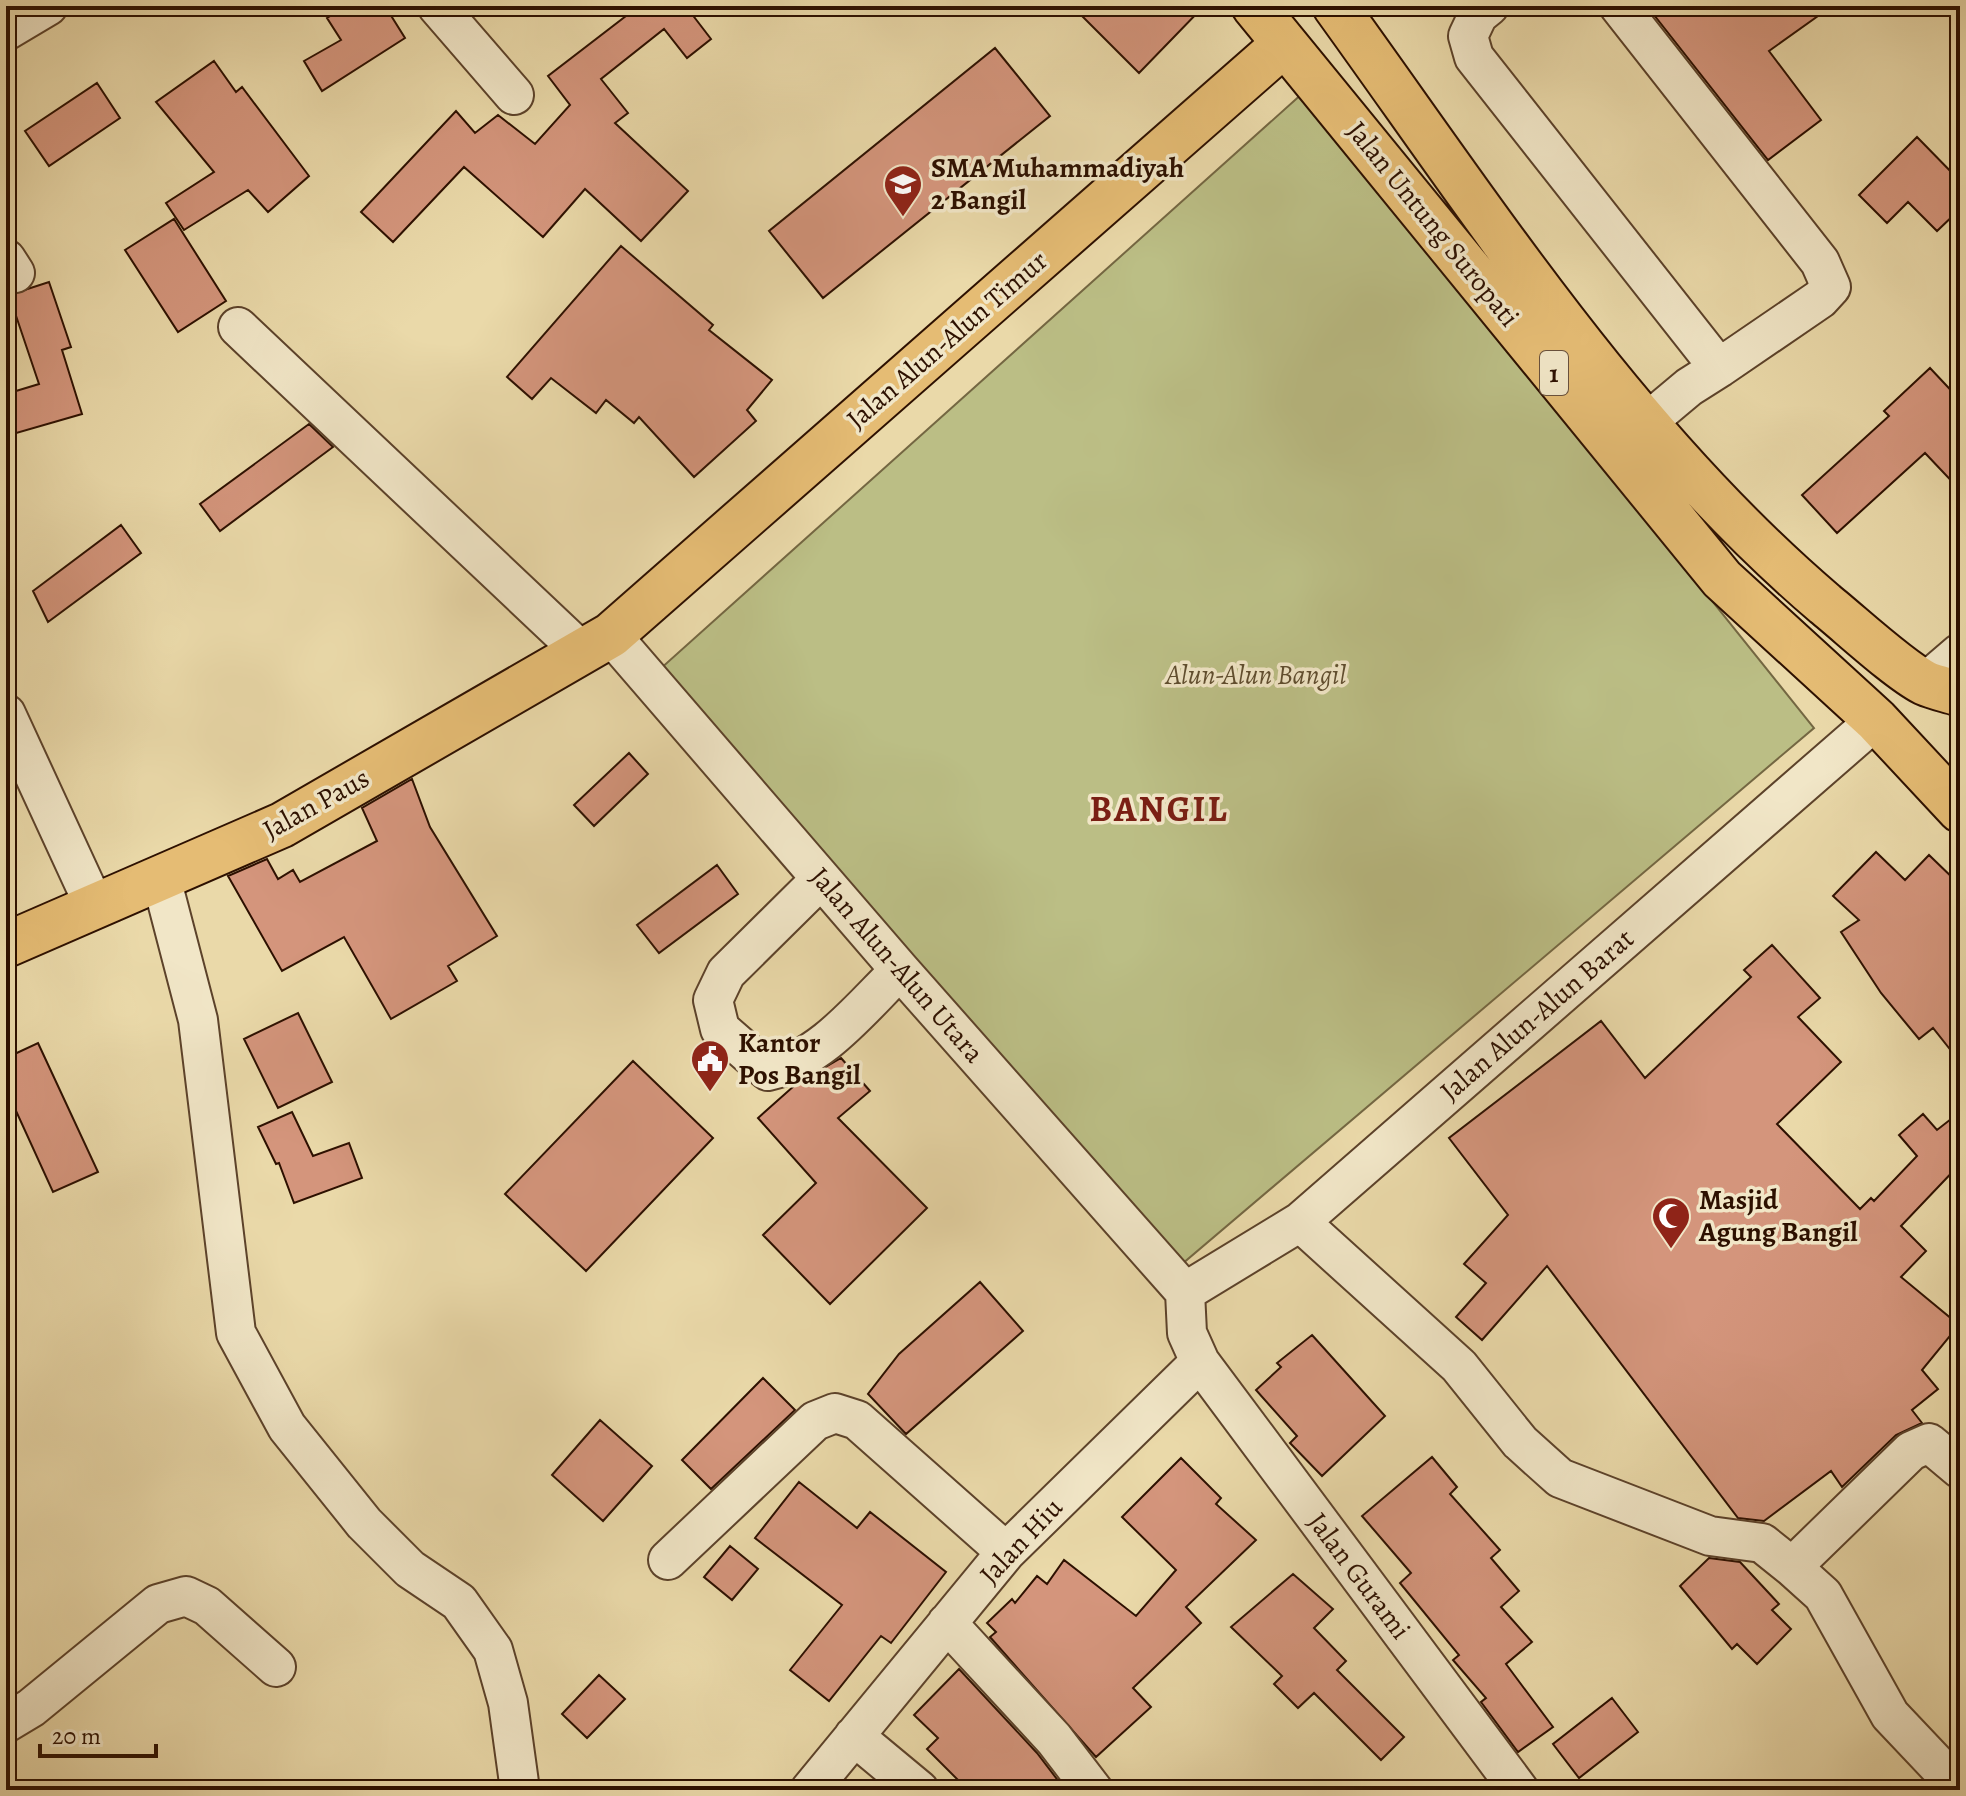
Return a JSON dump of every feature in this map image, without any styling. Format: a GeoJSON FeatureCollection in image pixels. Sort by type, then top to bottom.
{"type":"FeatureCollection","features":[{"type":"Feature","properties":{"kind":"main road","name":"Jalan Untung Suropati"},"geometry":{"type":"LineString","coordinates":[[1254,6],[1722,579],[1876,720]]}},
{"type":"Feature","properties":{"kind":"main road","name":"Jalan Untung Suropati"},"geometry":{"type":"LineString","coordinates":[[1335,6],[1556,312],[1646,423],[1770,556],[1942,688]]}},
{"type":"Feature","properties":{"kind":"main road","name":"Jalan Alun-Alun Timur"},"geometry":{"type":"LineString","coordinates":[[596,643],[1283,45]]}},
{"type":"Feature","properties":{"kind":"main road","name":"Jalan Paus"},"geometry":{"type":"LineString","coordinates":[[6,945],[282,825],[596,643]]}},
{"type":"Feature","properties":{"kind":"main road","name":"1"},"geometry":{"type":"LineString","coordinates":[[1876,720],[1960,810]]}},
{"type":"Feature","properties":{"kind":"street"},"geometry":{"type":"LineString","coordinates":[[6,31],[48,6]]}},
{"type":"Feature","properties":{"kind":"street"},"geometry":{"type":"LineString","coordinates":[[437,6],[514,95]]}},
{"type":"Feature","properties":{"kind":"street"},"geometry":{"type":"LineString","coordinates":[[1489,6],[1478,15],[1468,36],[1474,57],[1719,368]]}},
{"type":"Feature","properties":{"kind":"street"},"geometry":{"type":"LineString","coordinates":[[1619,6],[1820,262],[1831,287],[1820,299],[1689,387],[1646,423]]}},
{"type":"Feature","properties":{"kind":"street","name":"Jalan Alun-Alun Utara"},"geometry":{"type":"LineString","coordinates":[[238,327],[596,643],[821,879],[1185,1292]]}},
{"type":"Feature","properties":{"kind":"street"},"geometry":{"type":"LineString","coordinates":[[1942,688],[1960,653]]}},
{"type":"Feature","properties":{"kind":"street"},"geometry":{"type":"LineString","coordinates":[[6,714],[95,907]]}},
{"type":"Feature","properties":{"kind":"street","name":"Jalan Alun-Alun Barat"},"geometry":{"type":"LineString","coordinates":[[1185,1292],[1300,1222],[1876,720]]}},
{"type":"Feature","properties":{"kind":"street"},"geometry":{"type":"LineString","coordinates":[[161,878],[198,1020],[236,1333],[287,1427],[364,1523],[410,1569],[459,1602],[493,1650],[508,1703],[520,1790]]}},
{"type":"Feature","properties":{"kind":"street"},"geometry":{"type":"LineString","coordinates":[[821,879],[726,973],[713,1000],[720,1029],[768,1071],[794,1065],[819,1048],[900,970]]}},
{"type":"Feature","properties":{"kind":"street"},"geometry":{"type":"LineString","coordinates":[[1300,1222],[1459,1366],[1520,1442],[1560,1478],[1710,1536],[1762,1543],[1792,1567],[1823,1595],[1890,1715],[1960,1789]]}},
{"type":"Feature","properties":{"kind":"street"},"geometry":{"type":"LineString","coordinates":[[1185,1292],[1187,1333],[1200,1362]]}},
{"type":"Feature","properties":{"kind":"street","name":"Jalan Hiu"},"geometry":{"type":"LineString","coordinates":[[810,1790],[1006,1552],[1200,1362]]}},
{"type":"Feature","properties":{"kind":"street","name":"Jalan Gurami"},"geometry":{"type":"LineString","coordinates":[[1200,1362],[1519,1790]]}},
{"type":"Feature","properties":{"kind":"street"},"geometry":{"type":"LineString","coordinates":[[668,1560],[815,1421],[835,1413],[857,1420],[1006,1552]]}},
{"type":"Feature","properties":{"kind":"street"},"geometry":{"type":"LineString","coordinates":[[1792,1567],[1911,1451],[1929,1443],[1960,1469]]}},
{"type":"Feature","properties":{"kind":"street"},"geometry":{"type":"LineString","coordinates":[[6,1723],[31,1708],[158,1604],[186,1596],[207,1606],[276,1667]]}},
{"type":"Feature","properties":{"kind":"street"},"geometry":{"type":"LineString","coordinates":[[947,1623],[1054,1739],[1093,1790]]}},
{"type":"Feature","properties":{"kind":"street"},"geometry":{"type":"LineString","coordinates":[[854,1736],[919,1790]]}},
{"type":"Feature","properties":{"kind":"green space","name":"Alun-Alun Bangil"},"geometry":{"type":"Polygon","coordinates":[[[1304,92],[1814,728],[1182,1264],[659,670],[1304,92]]]}},
{"type":"Feature","properties":{"kind":"building"},"geometry":{"type":"Polygon","coordinates":[[[347,6],[385,6],[405,38],[322,91],[304,61],[341,40],[327,18],[347,6]]]}},
{"type":"Feature","properties":{"kind":"building"},"geometry":{"type":"Polygon","coordinates":[[[639,6],[692,6],[688,9],[711,39],[687,58],[664,29],[601,79],[628,113],[615,123],[688,191],[641,241],[585,189],[543,237],[464,167],[393,242],[361,212],[456,111],[475,133],[498,115],[535,144],[570,105],[548,76],[639,6]]]}},
{"type":"Feature","properties":{"kind":"building"},"geometry":{"type":"Polygon","coordinates":[[[1072,6],[1204,6],[1139,73],[1072,6]]]}},
{"type":"Feature","properties":{"kind":"building"},"geometry":{"type":"Polygon","coordinates":[[[1647,6],[1832,6],[1769,51],[1821,120],[1768,160],[1647,6]]]}},
{"type":"Feature","properties":{"kind":"building"},"geometry":{"type":"Polygon","coordinates":[[[995,48],[1050,116],[823,298],[769,231],[995,48]]]}},
{"type":"Feature","properties":{"kind":"building"},"geometry":{"type":"Polygon","coordinates":[[[214,61],[236,92],[242,87],[309,176],[268,212],[248,190],[184,230],[166,203],[214,172],[156,102],[214,61]]]}},
{"type":"Feature","properties":{"kind":"building"},"geometry":{"type":"Polygon","coordinates":[[[97,83],[120,118],[49,166],[25,131],[97,83]]]}},
{"type":"Feature","properties":{"kind":"building"},"geometry":{"type":"Polygon","coordinates":[[[1917,137],[1960,181],[1960,209],[1937,231],[1908,202],[1887,223],[1859,195],[1917,137]]]}},
{"type":"Feature","properties":{"kind":"building"},"geometry":{"type":"Polygon","coordinates":[[[174,219],[226,301],[178,332],[125,250],[174,219]]]}},
{"type":"Feature","properties":{"kind":"building"},"geometry":{"type":"Polygon","coordinates":[[[621,246],[713,325],[709,330],[772,380],[747,410],[756,421],[694,477],[639,417],[634,423],[606,400],[596,413],[551,378],[532,399],[507,377],[621,246]]]}},
{"type":"Feature","properties":{"kind":"building"},"geometry":{"type":"Polygon","coordinates":[[[49,282],[71,347],[62,350],[82,414],[6,436],[6,394],[39,384],[9,295],[49,282]]]}},
{"type":"Feature","properties":{"kind":"building"},"geometry":{"type":"Polygon","coordinates":[[[1930,368],[1960,400],[1960,490],[1925,453],[1837,533],[1802,495],[1889,416],[1884,411],[1930,368]]]}},
{"type":"Feature","properties":{"kind":"building"},"geometry":{"type":"Polygon","coordinates":[[[309,424],[333,447],[220,531],[200,504],[309,424]]]}},
{"type":"Feature","properties":{"kind":"building"},"geometry":{"type":"Polygon","coordinates":[[[121,525],[141,553],[48,622],[33,591],[121,525]]]}},
{"type":"Feature","properties":{"kind":"building"},"geometry":{"type":"Polygon","coordinates":[[[629,753],[648,774],[594,826],[574,805],[629,753]]]}},
{"type":"Feature","properties":{"kind":"building"},"geometry":{"type":"Polygon","coordinates":[[[412,779],[430,827],[497,936],[448,966],[457,981],[391,1019],[344,937],[282,971],[228,876],[267,859],[278,879],[293,870],[300,882],[377,841],[362,808],[412,779]]]}},
{"type":"Feature","properties":{"kind":"building"},"geometry":{"type":"Polygon","coordinates":[[[1876,852],[1905,880],[1929,855],[1960,885],[1960,1062],[1933,1028],[1919,1039],[1881,993],[1841,932],[1859,920],[1833,896],[1876,852]]]}},
{"type":"Feature","properties":{"kind":"building"},"geometry":{"type":"Polygon","coordinates":[[[717,865],[738,894],[659,953],[637,925],[717,865]]]}},
{"type":"Feature","properties":{"kind":"building","name":"Masjid Agung Bangil"},"geometry":{"type":"Polygon","coordinates":[[[1772,945],[1820,998],[1798,1017],[1841,1062],[1777,1124],[1860,1209],[1871,1198],[1874,1201],[1917,1156],[1899,1135],[1923,1114],[1937,1130],[1960,1112],[1960,1164],[1901,1226],[1926,1251],[1901,1277],[1959,1325],[1922,1370],[1938,1389],[1912,1410],[1922,1423],[1896,1435],[1842,1487],[1831,1471],[1764,1521],[1738,1518],[1547,1266],[1482,1340],[1456,1317],[1486,1283],[1464,1264],[1508,1215],[1449,1138],[1601,1021],[1645,1078],[1751,977],[1744,970],[1772,945]]]}},
{"type":"Feature","properties":{"kind":"building"},"geometry":{"type":"Polygon","coordinates":[[[298,1013],[332,1082],[278,1108],[244,1039],[298,1013]]]}},
{"type":"Feature","properties":{"kind":"building"},"geometry":{"type":"Polygon","coordinates":[[[38,1043],[98,1172],[53,1192],[6,1089],[6,1058],[38,1043]]]}},
{"type":"Feature","properties":{"kind":"building"},"geometry":{"type":"Polygon","coordinates":[[[841,1058],[870,1091],[838,1118],[927,1208],[830,1304],[763,1235],[816,1183],[758,1118],[795,1085],[841,1058]]]}},
{"type":"Feature","properties":{"kind":"building"},"geometry":{"type":"Polygon","coordinates":[[[633,1061],[713,1138],[586,1271],[505,1194],[633,1061]]]}},
{"type":"Feature","properties":{"kind":"building"},"geometry":{"type":"Polygon","coordinates":[[[292,1112],[313,1156],[349,1143],[362,1178],[294,1203],[279,1163],[276,1164],[258,1127],[292,1112]]]}},
{"type":"Feature","properties":{"kind":"building"},"geometry":{"type":"Polygon","coordinates":[[[980,1282],[1023,1331],[906,1434],[868,1394],[899,1354],[980,1282]]]}},
{"type":"Feature","properties":{"kind":"building"},"geometry":{"type":"Polygon","coordinates":[[[1312,1335],[1385,1416],[1322,1476],[1290,1443],[1297,1436],[1256,1390],[1281,1367],[1277,1363],[1312,1335]]]}},
{"type":"Feature","properties":{"kind":"building"},"geometry":{"type":"Polygon","coordinates":[[[763,1378],[795,1410],[711,1489],[682,1460],[763,1378]]]}},
{"type":"Feature","properties":{"kind":"building"},"geometry":{"type":"Polygon","coordinates":[[[600,1420],[652,1466],[603,1521],[552,1475],[600,1420]]]}},
{"type":"Feature","properties":{"kind":"building"},"geometry":{"type":"Polygon","coordinates":[[[1432,1457],[1457,1487],[1450,1494],[1500,1550],[1491,1558],[1519,1591],[1501,1607],[1532,1642],[1506,1664],[1553,1727],[1518,1752],[1481,1702],[1486,1698],[1453,1660],[1459,1655],[1400,1583],[1411,1573],[1362,1516],[1432,1457]]]}},
{"type":"Feature","properties":{"kind":"building"},"geometry":{"type":"Polygon","coordinates":[[[1181,1458],[1221,1498],[1216,1504],[1256,1540],[1186,1607],[1201,1623],[1133,1688],[1151,1707],[1096,1757],[990,1637],[996,1632],[987,1623],[1012,1599],[1015,1603],[1037,1576],[1047,1584],[1064,1560],[1136,1616],[1176,1570],[1122,1517],[1181,1458]]]}},
{"type":"Feature","properties":{"kind":"building"},"geometry":{"type":"Polygon","coordinates":[[[799,1482],[857,1528],[870,1512],[946,1572],[891,1643],[881,1636],[829,1701],[790,1670],[842,1605],[755,1538],[799,1482]]]}},
{"type":"Feature","properties":{"kind":"building"},"geometry":{"type":"Polygon","coordinates":[[[730,1546],[758,1569],[732,1600],[704,1577],[730,1546]]]}},
{"type":"Feature","properties":{"kind":"building"},"geometry":{"type":"Polygon","coordinates":[[[1709,1558],[1740,1562],[1779,1604],[1772,1610],[1791,1629],[1757,1664],[1737,1644],[1732,1649],[1680,1586],[1709,1558]]]}},
{"type":"Feature","properties":{"kind":"building"},"geometry":{"type":"Polygon","coordinates":[[[1293,1574],[1333,1609],[1314,1628],[1346,1661],[1337,1670],[1404,1737],[1381,1760],[1314,1693],[1298,1708],[1274,1684],[1282,1676],[1231,1627],[1293,1574]]]}},
{"type":"Feature","properties":{"kind":"building"},"geometry":{"type":"Polygon","coordinates":[[[959,1669],[1037,1753],[1063,1787],[1060,1790],[968,1790],[927,1749],[938,1738],[914,1715],[959,1669]]]}},
{"type":"Feature","properties":{"kind":"building"},"geometry":{"type":"Polygon","coordinates":[[[599,1675],[625,1699],[587,1738],[562,1714],[599,1675]]]}},
{"type":"Feature","properties":{"kind":"building"},"geometry":{"type":"Polygon","coordinates":[[[1612,1698],[1638,1732],[1579,1778],[1553,1744],[1612,1698]]]}},
{"type":"Feature","properties":{"kind":"place","name":"SMA Muhammadiyah 2 Bangil"},"geometry":{"type":"Point","coordinates":[903,218]}},
{"type":"Feature","properties":{"kind":"place","name":"Kantor Pos Bangil"},"geometry":{"type":"Point","coordinates":[710,1093]}},
{"type":"Feature","properties":{"kind":"place","name":"Masjid Agung Bangil"},"geometry":{"type":"Point","coordinates":[1671,1250]}},
{"type":"Feature","properties":{"kind":"district","name":"BANGIL"},"geometry":{"type":"Point","coordinates":[1159,808]}}]}
